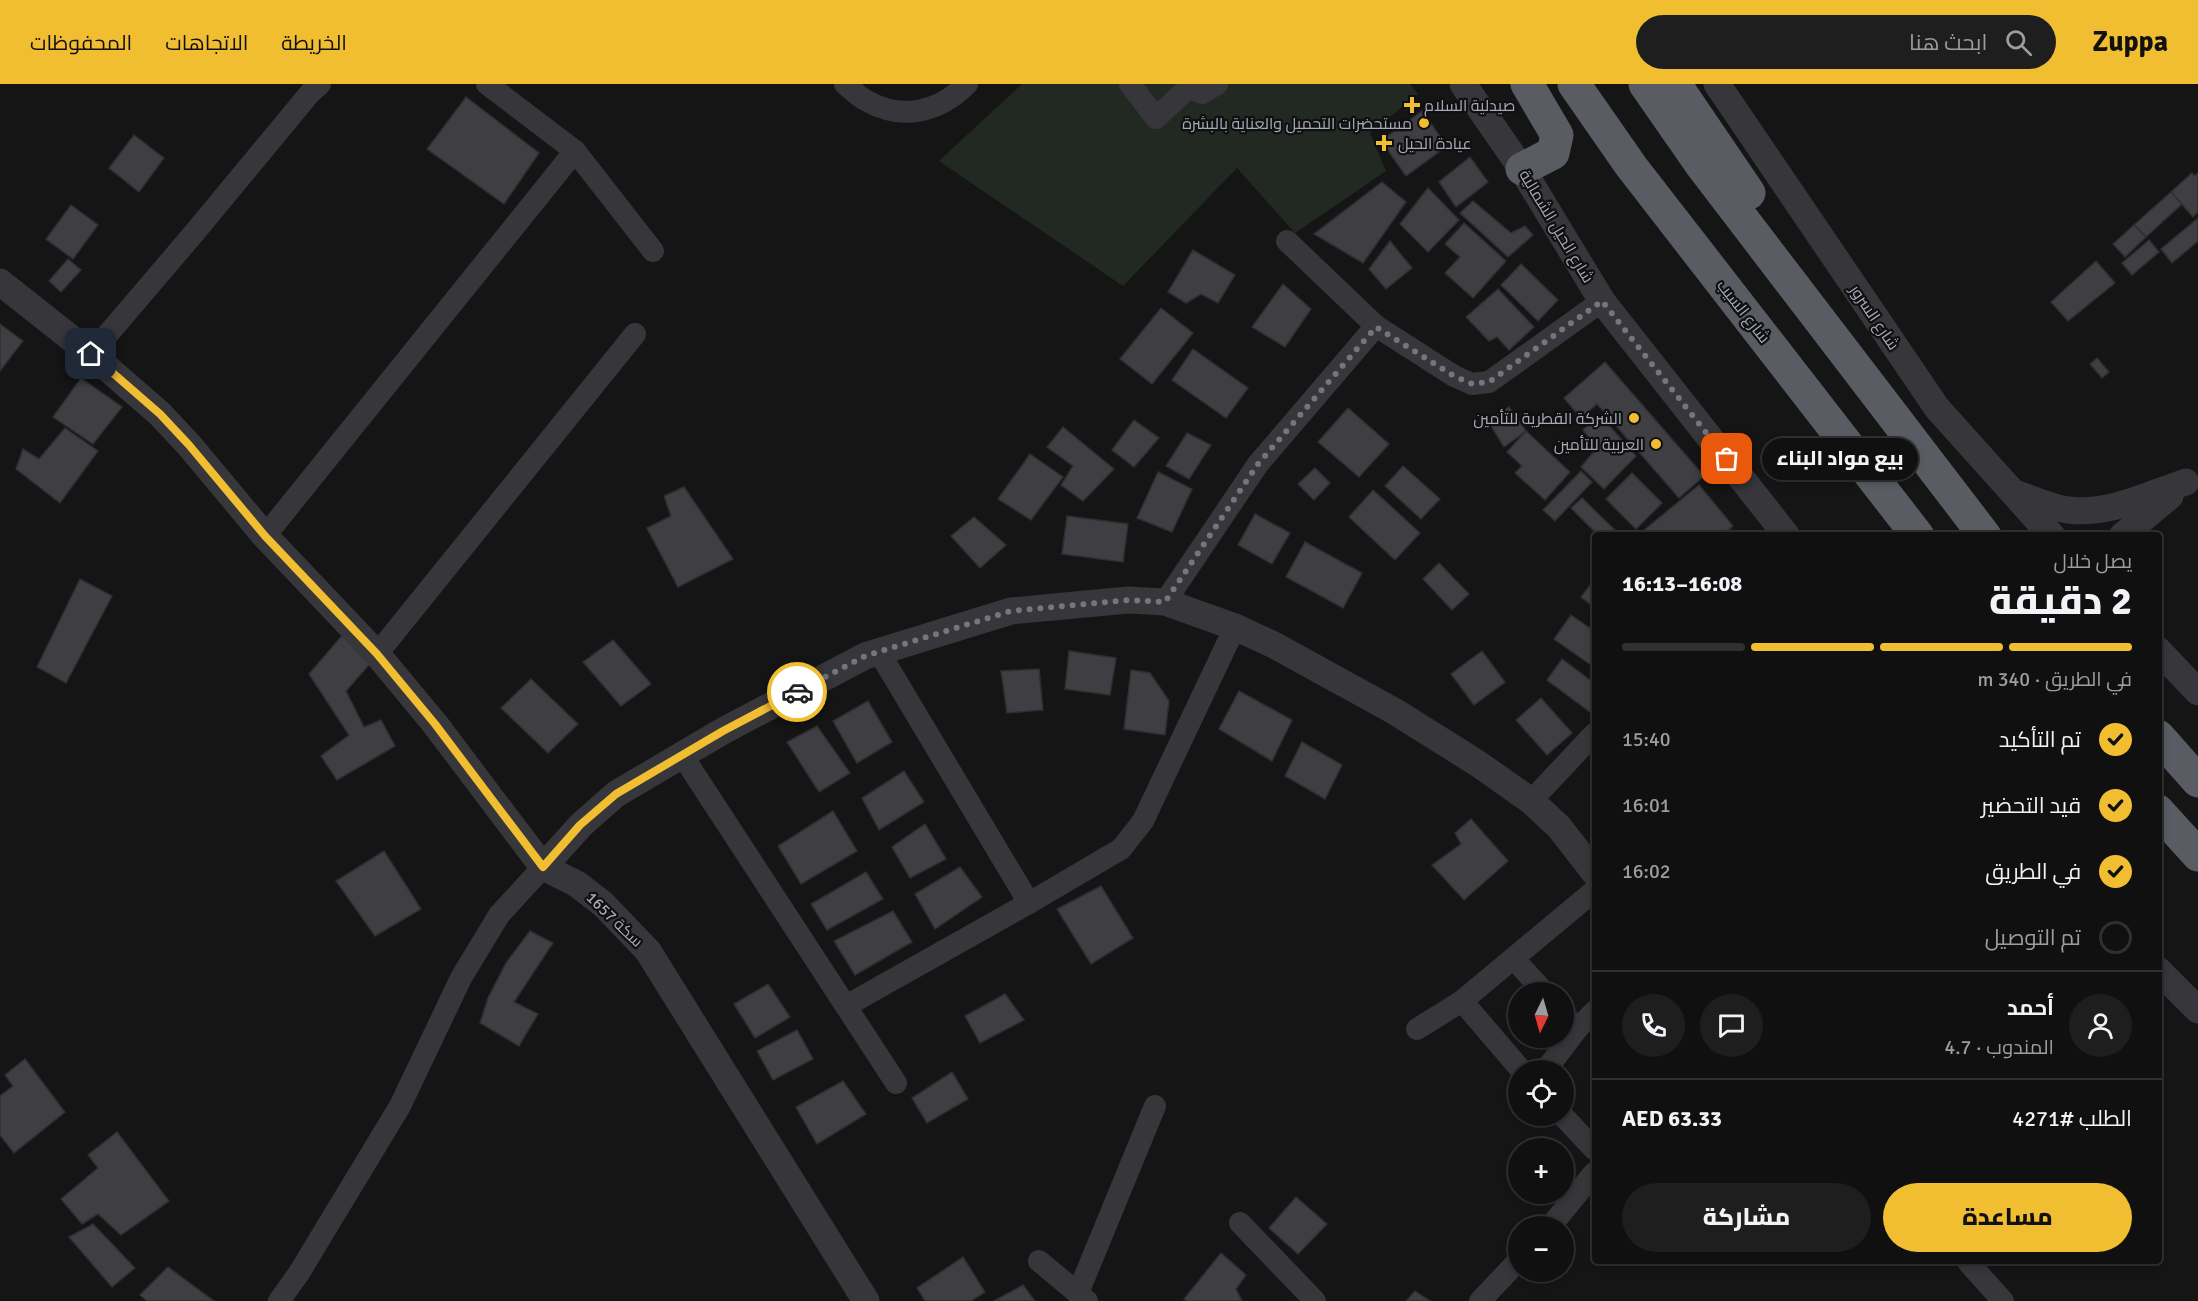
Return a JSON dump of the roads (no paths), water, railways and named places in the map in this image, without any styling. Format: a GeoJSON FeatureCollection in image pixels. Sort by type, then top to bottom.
{"type":"FeatureCollection","features":[{"type":"Feature","properties":{"kind":"highway"},"geometry":{"type":"LineString","coordinates":[[1522,169],[1553,153],[1557,135],[1527,84]]}},
{"type":"Feature","properties":{"kind":"highway","name":"شارع السيب"},"geometry":{"type":"LineString","coordinates":[[1574,84],[1631,166],[1915,532]]}},
{"type":"Feature","properties":{"kind":"highway"},"geometry":{"type":"LineString","coordinates":[[1645,84],[1702,166],[1983,532]]}},
{"type":"Feature","properties":{"kind":"highway"},"geometry":{"type":"LineString","coordinates":[[1675,84],[1846,339],[1856,368]]}},
{"type":"Feature","properties":{"kind":"highway"},"geometry":{"type":"LineString","coordinates":[[2162,740],[2198,781]]}},
{"type":"Feature","properties":{"kind":"highway"},"geometry":{"type":"LineString","coordinates":[[2162,815],[2198,855]]}},
{"type":"Feature","properties":{"kind":"street"},"geometry":{"type":"LineString","coordinates":[[91,354],[310,93],[320,84]]}},
{"type":"Feature","properties":{"kind":"street"},"geometry":{"type":"LineString","coordinates":[[487,84],[575,151],[653,251]]}},
{"type":"Feature","properties":{"kind":"street"},"geometry":{"type":"LineString","coordinates":[[844,84],[867,101],[893,112],[923,111],[953,97],[967,84]]}},
{"type":"Feature","properties":{"kind":"street"},"geometry":{"type":"LineString","coordinates":[[1130,84],[1156,118],[1188,86],[1202,93],[1217,84]]}},
{"type":"Feature","properties":{"kind":"street","name":"شارع الحيل الشمالية"},"geometry":{"type":"LineString","coordinates":[[1463,84],[1522,169],[1602,301],[1783,532]]}},
{"type":"Feature","properties":{"kind":"street","name":"شارع السرور"},"geometry":{"type":"LineString","coordinates":[[1717,84],[1937,408],[2048,532]]}},
{"type":"Feature","properties":{"kind":"street"},"geometry":{"type":"LineString","coordinates":[[265,536],[575,151]]}},
{"type":"Feature","properties":{"kind":"street"},"geometry":{"type":"LineString","coordinates":[[1287,241],[1376,327],[1454,376],[1472,384],[1489,382],[1602,301]]}},
{"type":"Feature","properties":{"kind":"street","name":"سكة 1657"},"geometry":{"type":"LineString","coordinates":[[0,282],[91,354],[160,414],[265,536],[377,654],[435,724],[543,867],[577,884],[603,904],[648,951],[866,1301]]}},
{"type":"Feature","properties":{"kind":"street"},"geometry":{"type":"LineString","coordinates":[[1165,602],[1258,464],[1376,327]]}},
{"type":"Feature","properties":{"kind":"street"},"geometry":{"type":"LineString","coordinates":[[377,654],[635,334]]}},
{"type":"Feature","properties":{"kind":"street"},"geometry":{"type":"LineString","coordinates":[[2014,493],[2067,510],[2100,510],[2138,501],[2192,477]]}},
{"type":"Feature","properties":{"kind":"street"},"geometry":{"type":"LineString","coordinates":[[2142,526],[2192,477]]}},
{"type":"Feature","properties":{"kind":"street"},"geometry":{"type":"LineString","coordinates":[[279,1301],[400,1106],[461,978],[499,915],[580,825],[616,794],[723,731],[865,656],[1011,611],[1128,600],[1165,602],[1235,627],[1274,645],[1394,711],[1477,763],[1531,801],[1559,827],[1592,869]]}},
{"type":"Feature","properties":{"kind":"street"},"geometry":{"type":"LineString","coordinates":[[846,1006],[1120,849],[1143,821],[1235,627]]}},
{"type":"Feature","properties":{"kind":"street"},"geometry":{"type":"LineString","coordinates":[[2162,641],[2167,659],[2198,692]]}},
{"type":"Feature","properties":{"kind":"street"},"geometry":{"type":"LineString","coordinates":[[879,652],[1029,903]]}},
{"type":"Feature","properties":{"kind":"street"},"geometry":{"type":"LineString","coordinates":[[1531,801],[1592,736]]}},
{"type":"Feature","properties":{"kind":"street"},"geometry":{"type":"LineString","coordinates":[[682,755],[896,1083]]}},
{"type":"Feature","properties":{"kind":"street"},"geometry":{"type":"LineString","coordinates":[[1417,1029],[1462,1001],[1592,893]]}},
{"type":"Feature","properties":{"kind":"street"},"geometry":{"type":"LineString","coordinates":[[1514,959],[1535,982]]}},
{"type":"Feature","properties":{"kind":"street"},"geometry":{"type":"LineString","coordinates":[[2162,974],[2198,1010]]}},
{"type":"Feature","properties":{"kind":"street"},"geometry":{"type":"LineString","coordinates":[[1462,1001],[1513,1060]]}},
{"type":"Feature","properties":{"kind":"street"},"geometry":{"type":"LineString","coordinates":[[1574,1020],[1592,1013]]}},
{"type":"Feature","properties":{"kind":"street"},"geometry":{"type":"LineString","coordinates":[[1039,1261],[1082,1297],[1155,1106]]}},
{"type":"Feature","properties":{"kind":"street"},"geometry":{"type":"LineString","coordinates":[[1572,1126],[1592,1147]]}},
{"type":"Feature","properties":{"kind":"street"},"geometry":{"type":"LineString","coordinates":[[1559,1216],[1592,1175]]}},
{"type":"Feature","properties":{"kind":"street"},"geometry":{"type":"LineString","coordinates":[[1240,1223],[1315,1301]]}},
{"type":"Feature","properties":{"kind":"street"},"geometry":{"type":"LineString","coordinates":[[1970,1264],[2003,1301]]}},
{"type":"Feature","properties":{"kind":"street"},"geometry":{"type":"LineString","coordinates":[[1480,1301],[1508,1272]]}},
{"type":"Feature","properties":{"kind":"place","name":"صيدلية السلام"},"geometry":{"type":"Point","coordinates":[1412,105]}},
{"type":"Feature","properties":{"kind":"place","name":"مستحضرات التحميل والعناية بالبشرة"},"geometry":{"type":"Point","coordinates":[1424,123]}},
{"type":"Feature","properties":{"kind":"place","name":"عيادة الحيل"},"geometry":{"type":"Point","coordinates":[1384,143]}},
{"type":"Feature","properties":{"kind":"place","name":"الشركة القطرية للتأمين"},"geometry":{"type":"Point","coordinates":[1634,418]}},
{"type":"Feature","properties":{"kind":"place","name":"العربية للتأمين"},"geometry":{"type":"Point","coordinates":[1656,444]}},
{"type":"Feature","properties":{"kind":"place","name":"بيع مواد البناء"},"geometry":{"type":"Point","coordinates":[1727,459]}}]}
